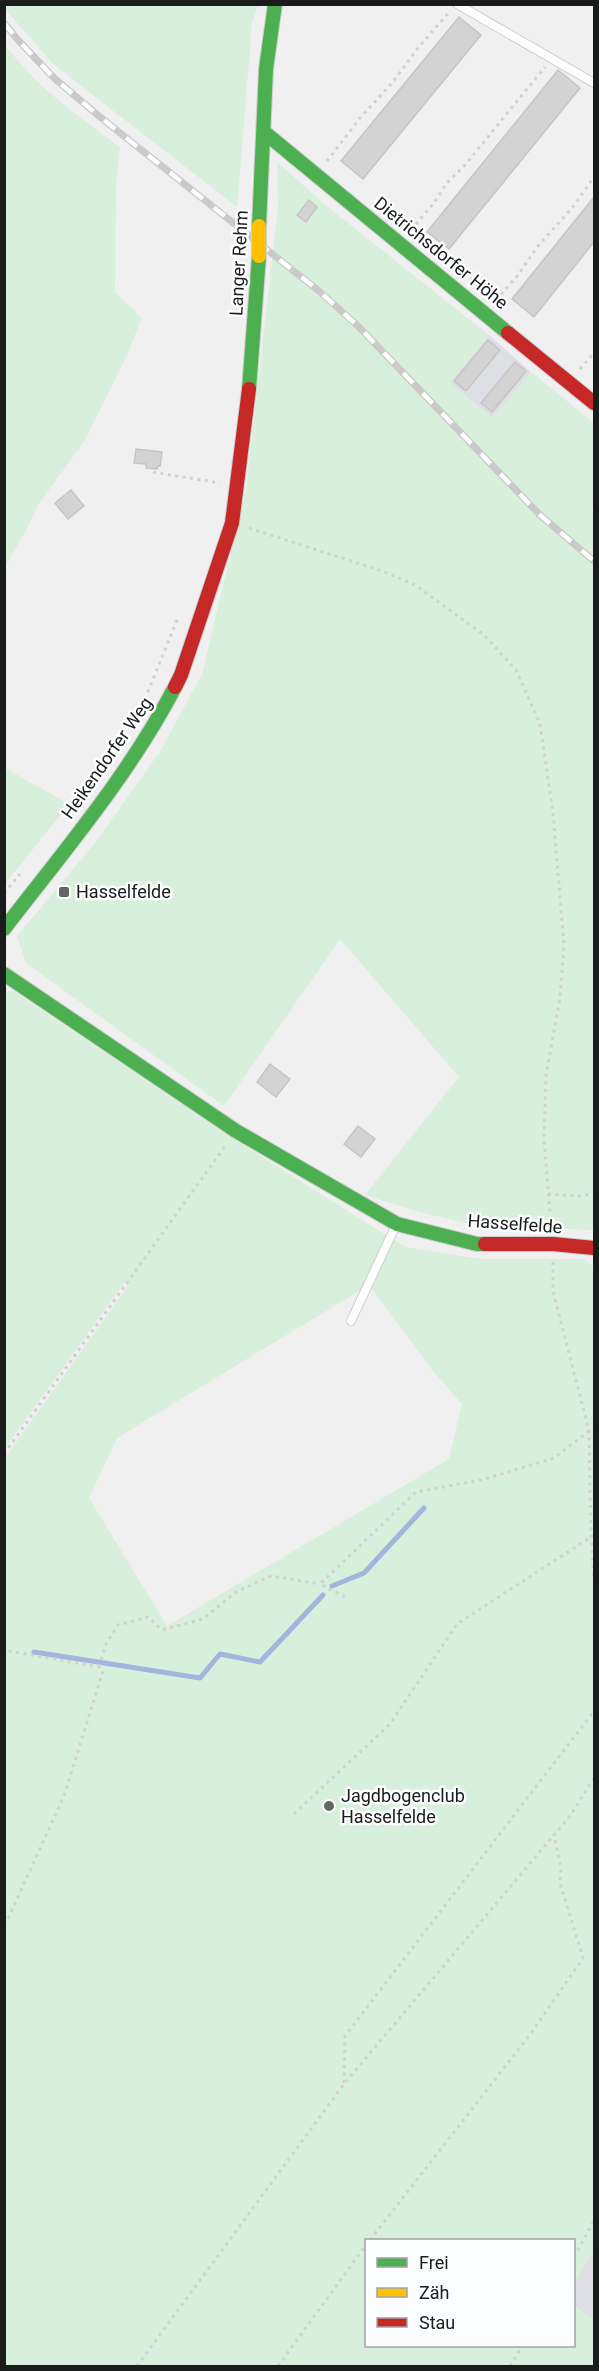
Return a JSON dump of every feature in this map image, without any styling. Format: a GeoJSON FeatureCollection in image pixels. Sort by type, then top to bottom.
{"type":"FeatureCollection","features":[{"type":"Feature","properties":{"kind":"street","name":"Langer Rehm"},"geometry":{"type":"LineString","coordinates":[[232,523],[249,389],[259,256],[266,69],[276,4]]}},
{"type":"Feature","properties":{"kind":"street","name":"Dietrichsdorfer Höhe"},"geometry":{"type":"LineString","coordinates":[[264,132],[594,403]]}},
{"type":"Feature","properties":{"kind":"street","name":"Heikendorfer Weg"},"geometry":{"type":"LineString","coordinates":[[4,929],[115,784],[153,729],[181,675],[232,523]]}},
{"type":"Feature","properties":{"kind":"street","name":"Hasselfelde"},"geometry":{"type":"LineString","coordinates":[[4,974],[236,1131],[397,1224],[477,1244],[553,1244],[594,1248]]}},
{"type":"Feature","properties":{"kind":"lane"},"geometry":{"type":"LineString","coordinates":[[456,4],[594,83]]}},
{"type":"Feature","properties":{"kind":"lane"},"geometry":{"type":"LineString","coordinates":[[351,1322],[397,1224]]}},
{"type":"Feature","properties":{"kind":"path"},"geometry":{"type":"LineString","coordinates":[[316,174],[456,4]]}},
{"type":"Feature","properties":{"kind":"path"},"geometry":{"type":"LineString","coordinates":[[400,243],[433,204],[446,184],[465,165],[551,59]]}},
{"type":"Feature","properties":{"kind":"path"},"geometry":{"type":"LineString","coordinates":[[484,313],[518,275],[538,246],[573,207],[594,177]]}},
{"type":"Feature","properties":{"kind":"path"},"geometry":{"type":"LineString","coordinates":[[153,472],[237,487]]}},
{"type":"Feature","properties":{"kind":"path"},"geometry":{"type":"LineString","coordinates":[[232,523],[385,572],[415,585],[484,636],[516,670],[540,724],[553,813],[564,945],[560,997],[546,1076],[544,1138],[553,1244],[553,1291],[589,1431],[594,1582]]}},
{"type":"Feature","properties":{"kind":"path"},"geometry":{"type":"LineString","coordinates":[[139,713],[182,610]]}},
{"type":"Feature","properties":{"kind":"path"},"geometry":{"type":"LineString","coordinates":[[4,893],[27,866]]}},
{"type":"Feature","properties":{"kind":"path"},"geometry":{"type":"LineString","coordinates":[[4,1454],[236,1131]]}},
{"type":"Feature","properties":{"kind":"path"},"geometry":{"type":"LineString","coordinates":[[548,1194],[578,1196],[594,1194]]}},
{"type":"Feature","properties":{"kind":"path"},"geometry":{"type":"LineString","coordinates":[[320,1584],[416,1492],[481,1480],[554,1458],[594,1427]]}},
{"type":"Feature","properties":{"kind":"path"},"geometry":{"type":"LineString","coordinates":[[294,1814],[390,1724],[457,1624],[593,1535]]}},
{"type":"Feature","properties":{"kind":"path"},"geometry":{"type":"LineString","coordinates":[[6,1923],[64,1796],[103,1671],[99,1664],[106,1644],[118,1626],[148,1617],[162,1630],[203,1619],[236,1592],[271,1576],[320,1584],[345,1597]]}},
{"type":"Feature","properties":{"kind":"path"},"geometry":{"type":"LineString","coordinates":[[4,1645],[9,1651],[99,1664]]}},
{"type":"Feature","properties":{"kind":"path"},"geometry":{"type":"LineString","coordinates":[[344,2084],[345,2036],[594,1711]]}},
{"type":"Feature","properties":{"kind":"path"},"geometry":{"type":"LineString","coordinates":[[137,2367],[344,2084],[554,1835],[594,1778]]}},
{"type":"Feature","properties":{"kind":"path"},"geometry":{"type":"LineString","coordinates":[[372,2239],[532,2032],[583,1958],[560,1883],[561,1869],[554,1835]]}},
{"type":"Feature","properties":{"kind":"path"},"geometry":{"type":"LineString","coordinates":[[575,2254],[594,2221]]}},
{"type":"Feature","properties":{"kind":"path"},"geometry":{"type":"LineString","coordinates":[[278,2367],[365,2246]]}},
{"type":"Feature","properties":{"kind":"path"},"geometry":{"type":"LineString","coordinates":[[510,2367],[521,2347]]}},
{"type":"Feature","properties":{"kind":"shaded area"},"geometry":{"type":"Polygon","coordinates":[[[489,335],[531,372],[492,418],[450,383],[489,335]]]}},
{"type":"Feature","properties":{"kind":"shaded area"},"geometry":{"type":"Polygon","coordinates":[[[594,2250],[594,2320],[575,2307],[575,2281],[594,2250]]]}},
{"type":"Feature","properties":{"kind":"green space"},"geometry":{"type":"Polygon","coordinates":[[[4,5],[258,5],[252,23],[237,207],[53,64],[4,5]]]}},
{"type":"Feature","properties":{"kind":"green space"},"geometry":{"type":"Polygon","coordinates":[[[4,43],[43,86],[120,147],[116,187],[115,292],[142,318],[126,357],[84,442],[39,503],[5,567],[4,43]]]}},
{"type":"Feature","properties":{"kind":"green space"},"geometry":{"type":"Polygon","coordinates":[[[277,162],[329,208],[489,335],[450,383],[492,417],[531,372],[594,423],[594,506],[591,510],[594,514],[594,1230],[479,1226],[419,1212],[365,1195],[459,1077],[340,939],[224,1106],[26,963],[17,936],[95,843],[161,750],[202,674],[246,490],[278,207],[277,162]]]}},
{"type":"Feature","properties":{"kind":"green space"},"geometry":{"type":"Polygon","coordinates":[[[5,768],[69,804],[5,884],[5,768]]]}},
{"type":"Feature","properties":{"kind":"green space"},"geometry":{"type":"Polygon","coordinates":[[[13,991],[222,1132],[405,1247],[481,1259],[585,1259],[594,1267],[594,2250],[575,2281],[575,2239],[365,2239],[365,2347],[575,2347],[575,2307],[594,2320],[594,2366],[5,2366],[5,1458],[128,1286],[124,1283],[5,1448],[5,992],[13,991]],[[369,1285],[117,1438],[89,1498],[167,1626],[449,1459],[462,1404],[433,1371],[369,1285]]]}},
{"type":"Feature","properties":{"kind":"building"},"geometry":{"type":"Polygon","coordinates":[[[459,17],[481,35],[363,179],[341,161],[459,17]]]}},
{"type":"Feature","properties":{"kind":"building"},"geometry":{"type":"Polygon","coordinates":[[[558,70],[580,88],[449,249],[427,232],[558,70]]]}},
{"type":"Feature","properties":{"kind":"building"},"geometry":{"type":"Polygon","coordinates":[[[594,197],[594,242],[534,317],[512,299],[594,197]]]}},
{"type":"Feature","properties":{"kind":"building"},"geometry":{"type":"Polygon","coordinates":[[[309,200],[317,207],[306,222],[297,215],[309,200]]]}},
{"type":"Feature","properties":{"kind":"building"},"geometry":{"type":"Polygon","coordinates":[[[488,340],[500,350],[466,391],[454,381],[488,340]]]}},
{"type":"Feature","properties":{"kind":"building"},"geometry":{"type":"Polygon","coordinates":[[[515,362],[526,371],[492,412],[481,403],[515,362]]]}},
{"type":"Feature","properties":{"kind":"building"},"geometry":{"type":"Polygon","coordinates":[[[136,449],[162,452],[160,466],[157,469],[146,468],[146,464],[134,463],[136,449]]]}},
{"type":"Feature","properties":{"kind":"building"},"geometry":{"type":"Polygon","coordinates":[[[71,490],[84,506],[68,519],[55,503],[71,490]]]}},
{"type":"Feature","properties":{"kind":"building"},"geometry":{"type":"Polygon","coordinates":[[[270,1064],[290,1079],[276,1097],[257,1082],[270,1064]]]}},
{"type":"Feature","properties":{"kind":"building"},"geometry":{"type":"Polygon","coordinates":[[[358,1126],[375,1139],[361,1157],[344,1144],[358,1126]]]}},
{"type":"Feature","properties":{"kind":"waterway"},"geometry":{"type":"LineString","coordinates":[[332,1586],[364,1573],[424,1508]]}},
{"type":"Feature","properties":{"kind":"waterway"},"geometry":{"type":"LineString","coordinates":[[34,1652],[200,1678],[220,1654],[260,1662],[323,1595]]}},
{"type":"Feature","properties":{"kind":"railway"},"geometry":{"type":"LineString","coordinates":[[4,23],[54,78],[319,291],[359,327],[540,515],[594,561]]}},
{"type":"Feature","properties":{"kind":"traffic: fast"},"geometry":{"type":"LineString","coordinates":[[259,226],[266,69],[275,4]]}},
{"type":"Feature","properties":{"kind":"traffic: fast"},"geometry":{"type":"LineString","coordinates":[[264,132],[508,333]]}},
{"type":"Feature","properties":{"kind":"traffic: fast"},"geometry":{"type":"LineString","coordinates":[[249,389],[259,256]]}},
{"type":"Feature","properties":{"kind":"traffic: fast"},"geometry":{"type":"LineString","coordinates":[[4,929],[116,782],[175,687]]}},
{"type":"Feature","properties":{"kind":"traffic: fast"},"geometry":{"type":"LineString","coordinates":[[4,974],[236,1131],[397,1224],[485,1244]]}},
{"type":"Feature","properties":{"kind":"traffic: jam"},"geometry":{"type":"LineString","coordinates":[[508,333],[594,403]]}},
{"type":"Feature","properties":{"kind":"traffic: jam"},"geometry":{"type":"LineString","coordinates":[[175,687],[232,523],[249,389]]}},
{"type":"Feature","properties":{"kind":"traffic: jam"},"geometry":{"type":"LineString","coordinates":[[485,1244],[553,1244],[594,1248]]}},
{"type":"Feature","properties":{"kind":"traffic: slow"},"geometry":{"type":"LineString","coordinates":[[259,226],[259,256]]}},
{"type":"Feature","properties":{"kind":"place","name":"Hasselfelde"},"geometry":{"type":"Point","coordinates":[64,892]}},
{"type":"Feature","properties":{"kind":"place","name":"Jagdbogenclub Hasselfelde"},"geometry":{"type":"Point","coordinates":[329,1806]}}]}
